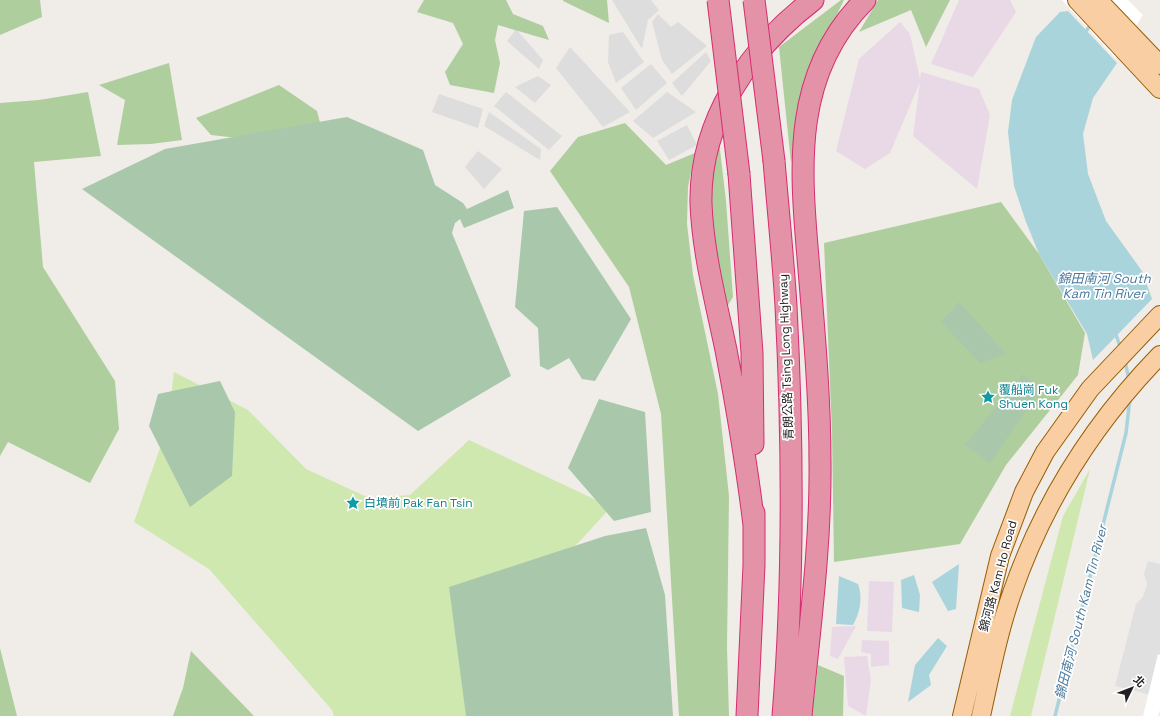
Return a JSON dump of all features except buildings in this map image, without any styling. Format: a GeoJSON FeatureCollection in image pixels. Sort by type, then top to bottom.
{"type":"FeatureCollection","features":[{"type":"Feature","properties":{"kind":"highway"},"geometry":{"type":"LineString","coordinates":[[718,0],[739,174],[752,353],[754,526],[747,716]]}},
{"type":"Feature","properties":{"kind":"highway","name":"青朗公路 Tsing Long Highway"},"geometry":{"type":"LineString","coordinates":[[754,0],[774,161],[786,304],[790,443],[790,567],[784,716]]}},
{"type":"Feature","properties":{"kind":"highway"},"geometry":{"type":"LineString","coordinates":[[754,526],[746,458],[705,244],[702,185],[704,165],[713,129],[730,91],[754,56],[774,35],[812,0]]}},
{"type":"Feature","properties":{"kind":"highway"},"geometry":{"type":"LineString","coordinates":[[801,716],[814,579],[820,482],[818,402],[802,176],[804,135],[810,95],[824,57],[846,23],[865,0]]}},
{"type":"Feature","properties":{"kind":"main road"},"geometry":{"type":"LineString","coordinates":[[1078,0],[1122,37],[1160,65]]}},
{"type":"Feature","properties":{"kind":"main road"},"geometry":{"type":"LineString","coordinates":[[1098,0],[1122,37],[1160,89]]}},
{"type":"Feature","properties":{"kind":"main road","name":"錦河路 Kam Ho Road"},"geometry":{"type":"LineString","coordinates":[[962,716],[1000,556],[1015,513],[1046,452],[1080,402],[1101,376],[1160,315]]}},
{"type":"Feature","properties":{"kind":"main road","name":"錦河路 Kam Ho Road"},"geometry":{"type":"LineString","coordinates":[[981,716],[995,650],[1012,593],[1040,524],[1062,483],[1094,432],[1160,355]]}},
{"type":"Feature","properties":{"kind":"shaded area"},"geometry":{"type":"Polygon","coordinates":[[[612,0],[651,0],[659,10],[648,20],[642,49],[612,0]]]}},
{"type":"Feature","properties":{"kind":"shaded area"},"geometry":{"type":"Polygon","coordinates":[[[959,0],[1010,0],[1016,12],[973,77],[931,64],[959,0]]]}},
{"type":"Feature","properties":{"kind":"shaded area"},"geometry":{"type":"Polygon","coordinates":[[[658,14],[671,27],[678,22],[707,46],[672,74],[662,60],[652,22],[658,14]]]}},
{"type":"Feature","properties":{"kind":"shaded area"},"geometry":{"type":"Polygon","coordinates":[[[900,22],[910,34],[920,79],[921,72],[979,89],[990,115],[977,189],[913,136],[920,82],[890,153],[865,169],[836,151],[859,59],[900,22]]]}},
{"type":"Feature","properties":{"kind":"shaded area"},"geometry":{"type":"Polygon","coordinates":[[[516,29],[543,60],[539,69],[507,41],[516,29]]]}},
{"type":"Feature","properties":{"kind":"shaded area"},"geometry":{"type":"Polygon","coordinates":[[[623,32],[644,62],[616,83],[608,62],[609,35],[623,32]]]}},
{"type":"Feature","properties":{"kind":"shaded area"},"geometry":{"type":"Polygon","coordinates":[[[570,47],[630,112],[603,127],[556,68],[570,47]]]}},
{"type":"Feature","properties":{"kind":"shaded area"},"geometry":{"type":"Polygon","coordinates":[[[706,52],[711,61],[682,96],[672,83],[706,52]]]}},
{"type":"Feature","properties":{"kind":"shaded area"},"geometry":{"type":"Polygon","coordinates":[[[651,64],[667,83],[636,110],[621,88],[651,64]]]}},
{"type":"Feature","properties":{"kind":"shaded area"},"geometry":{"type":"Polygon","coordinates":[[[538,76],[551,85],[535,103],[515,87],[538,76]]]}},
{"type":"Feature","properties":{"kind":"shaded area"},"geometry":{"type":"Polygon","coordinates":[[[506,92],[562,136],[549,150],[494,106],[506,92]]]}},
{"type":"Feature","properties":{"kind":"shaded area"},"geometry":{"type":"Polygon","coordinates":[[[667,92],[696,112],[653,138],[633,121],[667,92]]]}},
{"type":"Feature","properties":{"kind":"shaded area"},"geometry":{"type":"Polygon","coordinates":[[[439,94],[483,109],[478,128],[432,112],[439,94]]]}},
{"type":"Feature","properties":{"kind":"shaded area"},"geometry":{"type":"Polygon","coordinates":[[[489,112],[541,149],[540,160],[484,126],[489,112]]]}},
{"type":"Feature","properties":{"kind":"shaded area"},"geometry":{"type":"Polygon","coordinates":[[[687,125],[697,145],[669,160],[657,141],[687,125]]]}},
{"type":"Feature","properties":{"kind":"shaded area"},"geometry":{"type":"Polygon","coordinates":[[[478,151],[502,169],[484,189],[465,167],[478,151]]]}},
{"type":"Feature","properties":{"kind":"shaded area"},"geometry":{"type":"Polygon","coordinates":[[[1148,561],[1160,564],[1160,697],[1115,686],[1136,604],[1143,597],[1147,584],[1144,574],[1148,561]]]}},
{"type":"Feature","properties":{"kind":"shaded area"},"geometry":{"type":"Polygon","coordinates":[[[869,581],[894,582],[892,632],[867,631],[869,581]]]}},
{"type":"Feature","properties":{"kind":"shaded area"},"geometry":{"type":"Polygon","coordinates":[[[856,626],[838,659],[830,656],[832,627],[856,626]]]}},
{"type":"Feature","properties":{"kind":"shaded area"},"geometry":{"type":"Polygon","coordinates":[[[862,640],[889,641],[889,665],[871,667],[871,654],[861,652],[862,640]]]}},
{"type":"Feature","properties":{"kind":"shaded area"},"geometry":{"type":"Polygon","coordinates":[[[867,656],[871,680],[866,716],[848,706],[844,657],[867,656]]]}},
{"type":"Feature","properties":{"kind":"green space"},"geometry":{"type":"Polygon","coordinates":[[[0,0],[40,0],[42,17],[0,35],[0,0]]]}},
{"type":"Feature","properties":{"kind":"green space"},"geometry":{"type":"Polygon","coordinates":[[[424,0],[506,0],[513,14],[543,26],[549,40],[498,25],[495,40],[500,63],[494,93],[450,85],[445,72],[463,44],[453,23],[417,12],[424,0]]]}},
{"type":"Feature","properties":{"kind":"green space"},"geometry":{"type":"Polygon","coordinates":[[[607,0],[609,23],[563,1],[607,0]]]}},
{"type":"Feature","properties":{"kind":"green space"},"geometry":{"type":"Polygon","coordinates":[[[841,0],[844,0],[824,41],[804,93],[791,163],[779,47],[841,0]]]}},
{"type":"Feature","properties":{"kind":"green space"},"geometry":{"type":"Polygon","coordinates":[[[878,0],[950,0],[926,47],[911,10],[859,32],[878,0]]]}},
{"type":"Feature","properties":{"kind":"green space"},"geometry":{"type":"Polygon","coordinates":[[[169,63],[182,140],[151,144],[117,145],[125,100],[99,85],[169,63]]]}},
{"type":"Feature","properties":{"kind":"green space"},"geometry":{"type":"Polygon","coordinates":[[[279,85],[317,111],[324,138],[282,143],[211,135],[196,118],[279,85]]]}},
{"type":"Feature","properties":{"kind":"green space"},"geometry":{"type":"Polygon","coordinates":[[[88,92],[101,156],[34,162],[43,267],[115,381],[119,429],[90,483],[8,442],[0,456],[0,103],[39,100],[88,92]]]}},
{"type":"Feature","properties":{"kind":"green space"},"geometry":{"type":"Polygon","coordinates":[[[347,117],[423,150],[435,185],[463,203],[467,209],[508,190],[514,208],[464,228],[460,219],[455,223],[452,233],[511,376],[418,431],[82,189],[165,149],[347,117]]]}},
{"type":"Feature","properties":{"kind":"green space"},"geometry":{"type":"Polygon","coordinates":[[[625,123],[666,165],[695,153],[688,187],[687,224],[693,275],[718,394],[729,496],[727,647],[729,716],[679,716],[661,414],[629,287],[550,171],[578,137],[625,123]]]}},
{"type":"Feature","properties":{"kind":"green space"},"geometry":{"type":"Polygon","coordinates":[[[719,141],[726,201],[733,297],[725,310],[706,192],[719,141]]]}},
{"type":"Feature","properties":{"kind":"green space"},"geometry":{"type":"Polygon","coordinates":[[[1001,202],[1039,254],[1085,333],[1078,375],[1006,465],[960,544],[834,562],[832,431],[824,243],[1001,202]]]}},
{"type":"Feature","properties":{"kind":"green space"},"geometry":{"type":"Polygon","coordinates":[[[557,207],[631,319],[595,381],[582,379],[569,358],[548,370],[540,366],[538,328],[515,307],[524,211],[557,207]]]}},
{"type":"Feature","properties":{"kind":"green space"},"geometry":{"type":"Polygon","coordinates":[[[959,302],[1006,354],[980,363],[941,322],[959,302]]]}},
{"type":"Feature","properties":{"kind":"green space"},"geometry":{"type":"Polygon","coordinates":[[[174,372],[248,410],[306,469],[369,498],[410,495],[469,440],[611,507],[581,540],[477,639],[476,716],[334,716],[332,710],[209,569],[134,522],[167,428],[174,372]]]}},
{"type":"Feature","properties":{"kind":"green space"},"geometry":{"type":"Polygon","coordinates":[[[1023,374],[1041,389],[990,463],[965,445],[1023,374]]]}},
{"type":"Feature","properties":{"kind":"green space"},"geometry":{"type":"Polygon","coordinates":[[[220,381],[235,412],[232,476],[190,507],[149,426],[158,394],[220,381]]]}},
{"type":"Feature","properties":{"kind":"green space"},"geometry":{"type":"Polygon","coordinates":[[[599,399],[645,412],[651,512],[614,521],[568,468],[599,399]]]}},
{"type":"Feature","properties":{"kind":"green space"},"geometry":{"type":"Polygon","coordinates":[[[1090,469],[1031,716],[1010,716],[1063,516],[1090,469]]]}},
{"type":"Feature","properties":{"kind":"green space"},"geometry":{"type":"Polygon","coordinates":[[[646,528],[665,595],[673,716],[466,716],[449,587],[605,536],[646,528]]]}},
{"type":"Feature","properties":{"kind":"green space"},"geometry":{"type":"Polygon","coordinates":[[[0,648],[17,716],[0,716],[0,648]]]}},
{"type":"Feature","properties":{"kind":"green space"},"geometry":{"type":"Polygon","coordinates":[[[191,651],[254,716],[173,716],[183,688],[191,651]]]}},
{"type":"Feature","properties":{"kind":"green space"},"geometry":{"type":"Polygon","coordinates":[[[818,665],[844,676],[843,716],[812,716],[818,665]]]}},
{"type":"Feature","properties":{"kind":"water","name":"錦田南河 South Kam Tin River"},"geometry":{"type":"Polygon","coordinates":[[[1068,11],[1117,63],[1093,98],[1083,134],[1088,174],[1106,221],[1142,271],[1152,299],[1093,360],[1087,334],[1039,254],[1026,222],[1014,186],[1008,132],[1012,100],[1036,37],[1060,12],[1068,11]]]}},
{"type":"Feature","properties":{"kind":"water"},"geometry":{"type":"Polygon","coordinates":[[[959,564],[956,609],[948,611],[932,582],[959,564]]]}},
{"type":"Feature","properties":{"kind":"water"},"geometry":{"type":"Polygon","coordinates":[[[914,575],[920,595],[919,612],[902,608],[901,580],[914,575]]]}},
{"type":"Feature","properties":{"kind":"water"},"geometry":{"type":"Polygon","coordinates":[[[839,576],[858,584],[860,589],[860,605],[853,625],[836,624],[839,576]]]}},
{"type":"Feature","properties":{"kind":"water"},"geometry":{"type":"Polygon","coordinates":[[[938,638],[947,646],[929,675],[931,685],[908,702],[915,665],[938,638]]]}},
{"type":"Feature","properties":{"kind":"pier"},"geometry":{"type":"Polygon","coordinates":[[[1062,0],[1128,0],[1143,15],[1115,58],[1062,0]]]}},
{"type":"Feature","properties":{"kind":"pier"},"geometry":{"type":"Polygon","coordinates":[[[1158,654],[1160,655],[1160,710],[1158,716],[1143,716],[1158,654]]]}},
{"type":"Feature","properties":{"kind":"waterway","name":"錦田南河 South Kam Tin River"},"geometry":{"type":"LineString","coordinates":[[1084,34],[1092,23]]}},
{"type":"Feature","properties":{"kind":"waterway","name":"錦田南河 South Kam Tin River"},"geometry":{"type":"LineString","coordinates":[[1115,332],[1121,349]]}},
{"type":"Feature","properties":{"kind":"waterway","name":"錦田南河 South Kam Tin River"},"geometry":{"type":"LineString","coordinates":[[1125,361],[1129,380]]}},
{"type":"Feature","properties":{"kind":"waterway","name":"錦田南河 South Kam Tin River"},"geometry":{"type":"LineString","coordinates":[[1055,716],[1126,433],[1130,398]]}},
{"type":"Feature","properties":{"kind":"place","name":"覆船崗 Fuk Shuen Kong"},"geometry":{"type":"Point","coordinates":[988,397]}},
{"type":"Feature","properties":{"kind":"place","name":"白墳前 Pak Fan Tsin"},"geometry":{"type":"Point","coordinates":[353,503]}}]}
